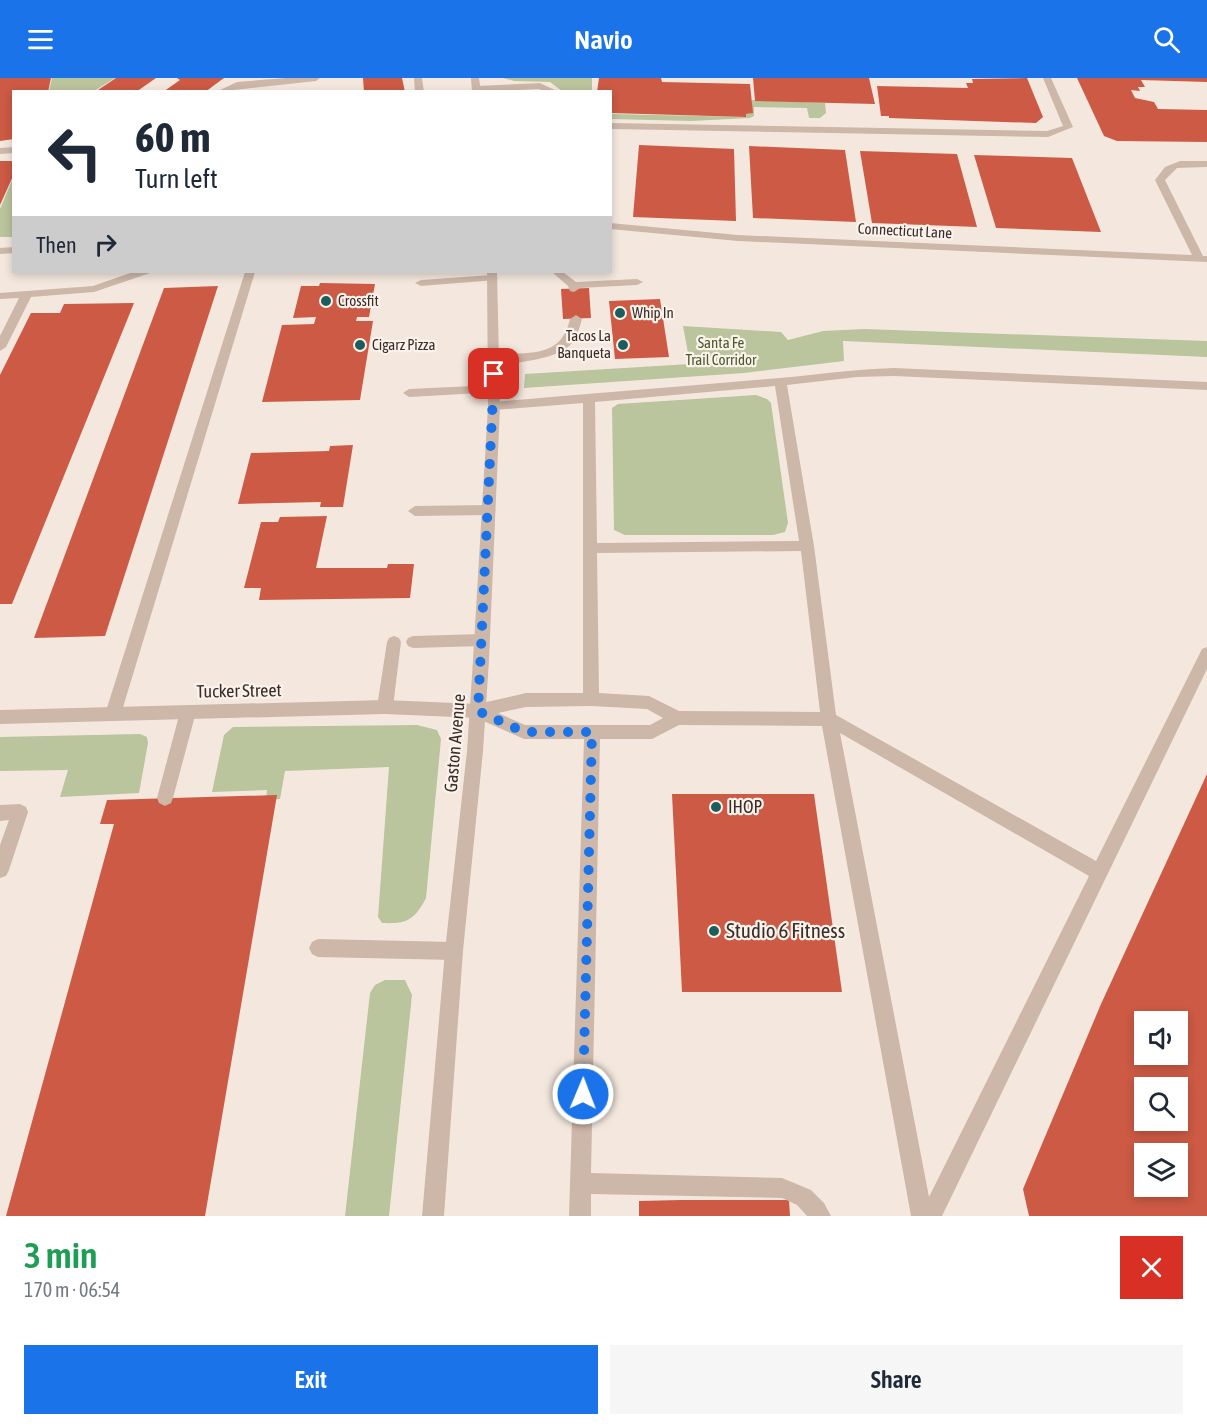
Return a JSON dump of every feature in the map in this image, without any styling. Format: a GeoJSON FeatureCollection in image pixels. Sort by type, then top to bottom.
{"type":"FeatureCollection","features":[{"type":"Feature","properties":{"kind":"street"},"geometry":{"type":"LineString","coordinates":[[225,90],[237,85],[316,78]]}},
{"type":"Feature","properties":{"kind":"street"},"geometry":{"type":"LineString","coordinates":[[474,78],[477,90],[540,86],[550,90]]}},
{"type":"Feature","properties":{"kind":"street"},"geometry":{"type":"LineString","coordinates":[[612,126],[1048,134],[1068,127],[1047,78]]}},
{"type":"Feature","properties":{"kind":"street","name":"Connecticut Lane"},"geometry":{"type":"LineString","coordinates":[[1203,259],[1160,180],[1163,171],[1170,166],[1207,164]]}},
{"type":"Feature","properties":{"kind":"street","name":"Connecticut Lane"},"geometry":{"type":"LineString","coordinates":[[612,226],[738,238],[1203,259]]}},
{"type":"Feature","properties":{"kind":"street"},"geometry":{"type":"LineString","coordinates":[[0,296],[94,289],[140,273]]}},
{"type":"Feature","properties":{"kind":"street"},"geometry":{"type":"LineString","coordinates":[[113,714],[250,273]]}},
{"type":"Feature","properties":{"kind":"street"},"geometry":{"type":"LineString","coordinates":[[558,273],[574,287],[637,282]]}},
{"type":"Feature","properties":{"kind":"street"},"geometry":{"type":"LineString","coordinates":[[421,283],[492,275]]}},
{"type":"Feature","properties":{"kind":"street","name":"Gaston Avenue"},"geometry":{"type":"LineString","coordinates":[[433,1216],[454,951],[478,711],[494,406],[492,275]]}},
{"type":"Feature","properties":{"kind":"street"},"geometry":{"type":"LineString","coordinates":[[0,347],[27,294]]}},
{"type":"Feature","properties":{"kind":"street"},"geometry":{"type":"LineString","coordinates":[[493,358],[543,356],[558,351],[569,342],[576,319]]}},
{"type":"Feature","properties":{"kind":"street"},"geometry":{"type":"LineString","coordinates":[[494,406],[780,382],[857,373],[894,372],[1207,386]]}},
{"type":"Feature","properties":{"kind":"street"},"geometry":{"type":"LineString","coordinates":[[780,382],[807,546],[829,719],[922,1216]]}},
{"type":"Feature","properties":{"kind":"street"},"geometry":{"type":"LineString","coordinates":[[409,393],[494,389]]}},
{"type":"Feature","properties":{"kind":"street"},"geometry":{"type":"LineString","coordinates":[[589,397],[591,699]]}},
{"type":"Feature","properties":{"kind":"street"},"geometry":{"type":"LineString","coordinates":[[415,511],[489,510]]}},
{"type":"Feature","properties":{"kind":"street"},"geometry":{"type":"LineString","coordinates":[[590,548],[807,546]]}},
{"type":"Feature","properties":{"kind":"street"},"geometry":{"type":"LineString","coordinates":[[413,642],[482,640]]}},
{"type":"Feature","properties":{"kind":"street"},"geometry":{"type":"LineString","coordinates":[[385,707],[394,642]]}},
{"type":"Feature","properties":{"kind":"street"},"geometry":{"type":"LineString","coordinates":[[931,1216],[1207,653]]}},
{"type":"Feature","properties":{"kind":"street"},"geometry":{"type":"LineString","coordinates":[[478,711],[526,700],[591,699],[649,703],[677,718],[829,719],[1100,873]]}},
{"type":"Feature","properties":{"kind":"street","name":"Tucker Street"},"geometry":{"type":"LineString","coordinates":[[0,717],[385,707],[478,711]]}},
{"type":"Feature","properties":{"kind":"street"},"geometry":{"type":"LineString","coordinates":[[478,711],[524,732],[652,732],[677,718]]}},
{"type":"Feature","properties":{"kind":"street"},"geometry":{"type":"LineString","coordinates":[[165,798],[188,712]]}},
{"type":"Feature","properties":{"kind":"street"},"geometry":{"type":"LineString","coordinates":[[580,1216],[592,732]]}},
{"type":"Feature","properties":{"kind":"street"},"geometry":{"type":"LineString","coordinates":[[0,813],[20,812],[0,870]]}},
{"type":"Feature","properties":{"kind":"street"},"geometry":{"type":"LineString","coordinates":[[318,948],[454,951]]}},
{"type":"Feature","properties":{"kind":"street"},"geometry":{"type":"LineString","coordinates":[[581,1183],[782,1188],[796,1192],[810,1202],[820,1216]]}},
{"type":"Feature","properties":{"kind":"green space"},"geometry":{"type":"Polygon","coordinates":[[[52,78],[115,78],[96,90],[49,90],[52,78]]]}},
{"type":"Feature","properties":{"kind":"green space"},"geometry":{"type":"Polygon","coordinates":[[[503,78],[592,78],[592,90],[561,90],[550,82],[514,81],[503,78]]]}},
{"type":"Feature","properties":{"kind":"green space"},"geometry":{"type":"Polygon","coordinates":[[[752,100],[825,103],[826,113],[820,118],[809,118],[807,108],[754,107],[754,116],[750,118],[691,121],[612,119],[612,114],[746,117],[746,114],[752,113],[752,100]]]}},
{"type":"Feature","properties":{"kind":"green space"},"geometry":{"type":"Polygon","coordinates":[[[12,180],[12,237],[0,237],[0,209],[12,180]]]}},
{"type":"Feature","properties":{"kind":"green space","name":"Santa Fe Trail Corridor"},"geometry":{"type":"Polygon","coordinates":[[[683,326],[781,332],[788,340],[823,331],[864,329],[1207,341],[1207,357],[843,341],[844,361],[744,373],[524,388],[525,374],[690,364],[683,326]]]}},
{"type":"Feature","properties":{"kind":"green space"},"geometry":{"type":"Polygon","coordinates":[[[756,395],[771,403],[788,523],[785,532],[773,535],[625,535],[614,530],[612,408],[618,404],[756,395]]]}},
{"type":"Feature","properties":{"kind":"green space"},"geometry":{"type":"Polygon","coordinates":[[[417,725],[437,730],[441,739],[426,898],[417,912],[403,922],[382,923],[378,917],[389,767],[285,771],[280,799],[266,800],[267,790],[212,792],[224,735],[233,727],[417,725]]]}},
{"type":"Feature","properties":{"kind":"green space"},"geometry":{"type":"Polygon","coordinates":[[[140,734],[147,737],[148,743],[139,793],[60,797],[68,770],[0,771],[0,737],[140,734]]]}},
{"type":"Feature","properties":{"kind":"green space"},"geometry":{"type":"Polygon","coordinates":[[[385,980],[405,980],[412,995],[389,1216],[345,1216],[370,993],[375,985],[385,980]]]}},
{"type":"Feature","properties":{"kind":"building"},"geometry":{"type":"Polygon","coordinates":[[[0,78],[51,78],[48,90],[12,90],[12,139],[0,141],[0,78]]]}},
{"type":"Feature","properties":{"kind":"building"},"geometry":{"type":"Polygon","coordinates":[[[116,78],[156,78],[139,90],[98,90],[116,78]]]}},
{"type":"Feature","properties":{"kind":"building"},"geometry":{"type":"Polygon","coordinates":[[[177,78],[224,78],[208,90],[166,90],[180,80],[177,78]]]}},
{"type":"Feature","properties":{"kind":"building"},"geometry":{"type":"Polygon","coordinates":[[[363,78],[402,78],[405,90],[364,90],[363,78]]]}},
{"type":"Feature","properties":{"kind":"building"},"geometry":{"type":"Polygon","coordinates":[[[599,78],[661,78],[662,82],[750,84],[753,113],[746,114],[746,117],[612,113],[612,90],[597,90],[599,78]]]}},
{"type":"Feature","properties":{"kind":"building"},"geometry":{"type":"Polygon","coordinates":[[[753,78],[869,78],[875,104],[755,101],[753,78]]]}},
{"type":"Feature","properties":{"kind":"building"},"geometry":{"type":"Polygon","coordinates":[[[1027,78],[1043,117],[1036,123],[881,116],[877,86],[968,88],[966,83],[973,83],[972,79],[1027,78]]]}},
{"type":"Feature","properties":{"kind":"building"},"geometry":{"type":"Polygon","coordinates":[[[1077,78],[1207,78],[1207,82],[1141,80],[1145,87],[1138,87],[1140,91],[1131,90],[1135,98],[1154,102],[1158,109],[1207,110],[1207,142],[1117,141],[1104,136],[1077,78]]]}},
{"type":"Feature","properties":{"kind":"building"},"geometry":{"type":"Polygon","coordinates":[[[639,145],[734,149],[736,221],[633,217],[639,145]]]}},
{"type":"Feature","properties":{"kind":"building"},"geometry":{"type":"Polygon","coordinates":[[[749,146],[845,150],[856,222],[753,218],[749,146]]]}},
{"type":"Feature","properties":{"kind":"building"},"geometry":{"type":"Polygon","coordinates":[[[860,151],[957,154],[977,227],[872,223],[860,151]]]}},
{"type":"Feature","properties":{"kind":"building"},"geometry":{"type":"Polygon","coordinates":[[[974,155],[1072,158],[1101,232],[996,228],[974,155]]]}},
{"type":"Feature","properties":{"kind":"building"},"geometry":{"type":"Polygon","coordinates":[[[0,161],[12,161],[12,178],[0,205],[0,161]]]}},
{"type":"Feature","properties":{"kind":"building"},"geometry":{"type":"Polygon","coordinates":[[[320,283],[375,284],[369,317],[357,317],[356,321],[373,321],[360,400],[262,402],[282,325],[314,324],[316,317],[293,318],[301,286],[319,286],[320,283]]]}},
{"type":"Feature","properties":{"kind":"building"},"geometry":{"type":"Polygon","coordinates":[[[218,286],[105,636],[34,638],[164,288],[218,286]]]}},
{"type":"Feature","properties":{"kind":"building"},"geometry":{"type":"Polygon","coordinates":[[[589,288],[591,318],[563,319],[561,289],[589,288]]]}},
{"type":"Feature","properties":{"kind":"building"},"geometry":{"type":"Polygon","coordinates":[[[660,299],[669,357],[615,359],[609,301],[660,299]]]}},
{"type":"Feature","properties":{"kind":"building"},"geometry":{"type":"Polygon","coordinates":[[[134,303],[12,604],[0,604],[0,375],[31,313],[60,313],[64,304],[134,303]]]}},
{"type":"Feature","properties":{"kind":"building"},"geometry":{"type":"Polygon","coordinates":[[[353,445],[343,507],[320,507],[321,502],[238,504],[251,453],[329,451],[330,446],[353,445]]]}},
{"type":"Feature","properties":{"kind":"building"},"geometry":{"type":"Polygon","coordinates":[[[327,516],[316,568],[387,568],[388,564],[414,564],[410,598],[259,600],[261,588],[244,588],[261,522],[278,522],[280,517],[327,516]]]}},
{"type":"Feature","properties":{"kind":"building"},"geometry":{"type":"Polygon","coordinates":[[[1207,774],[1207,1216],[1029,1216],[1023,1189],[1101,1004],[1207,774]]]}},
{"type":"Feature","properties":{"kind":"building"},"geometry":{"type":"Polygon","coordinates":[[[672,794],[814,794],[842,992],[682,992],[672,794]]]}},
{"type":"Feature","properties":{"kind":"building"},"geometry":{"type":"Polygon","coordinates":[[[277,795],[205,1216],[6,1216],[114,824],[100,824],[107,800],[277,795]]]}},
{"type":"Feature","properties":{"kind":"building"},"geometry":{"type":"Polygon","coordinates":[[[789,1200],[790,1216],[639,1216],[639,1201],[789,1200]]]}},
{"type":"Feature","properties":{"kind":"place","name":"Crossfit"},"geometry":{"type":"Point","coordinates":[326,301]}},
{"type":"Feature","properties":{"kind":"place","name":"Whip In"},"geometry":{"type":"Point","coordinates":[620,313]}},
{"type":"Feature","properties":{"kind":"place","name":"Cigarz Pizza"},"geometry":{"type":"Point","coordinates":[360,345]}},
{"type":"Feature","properties":{"kind":"place","name":"Tacos La Banqueta"},"geometry":{"type":"Point","coordinates":[623,345]}},
{"type":"Feature","properties":{"kind":"place","name":"IHOP"},"geometry":{"type":"Point","coordinates":[716,807]}},
{"type":"Feature","properties":{"kind":"place","name":"Studio 6 Fitness"},"geometry":{"type":"Point","coordinates":[714,931]}},
{"type":"Feature","properties":{"kind":"route"},"geometry":{"type":"LineString","coordinates":[[494,374],[478,711],[524,732],[592,732],[588,815],[583,1094]]}}]}
